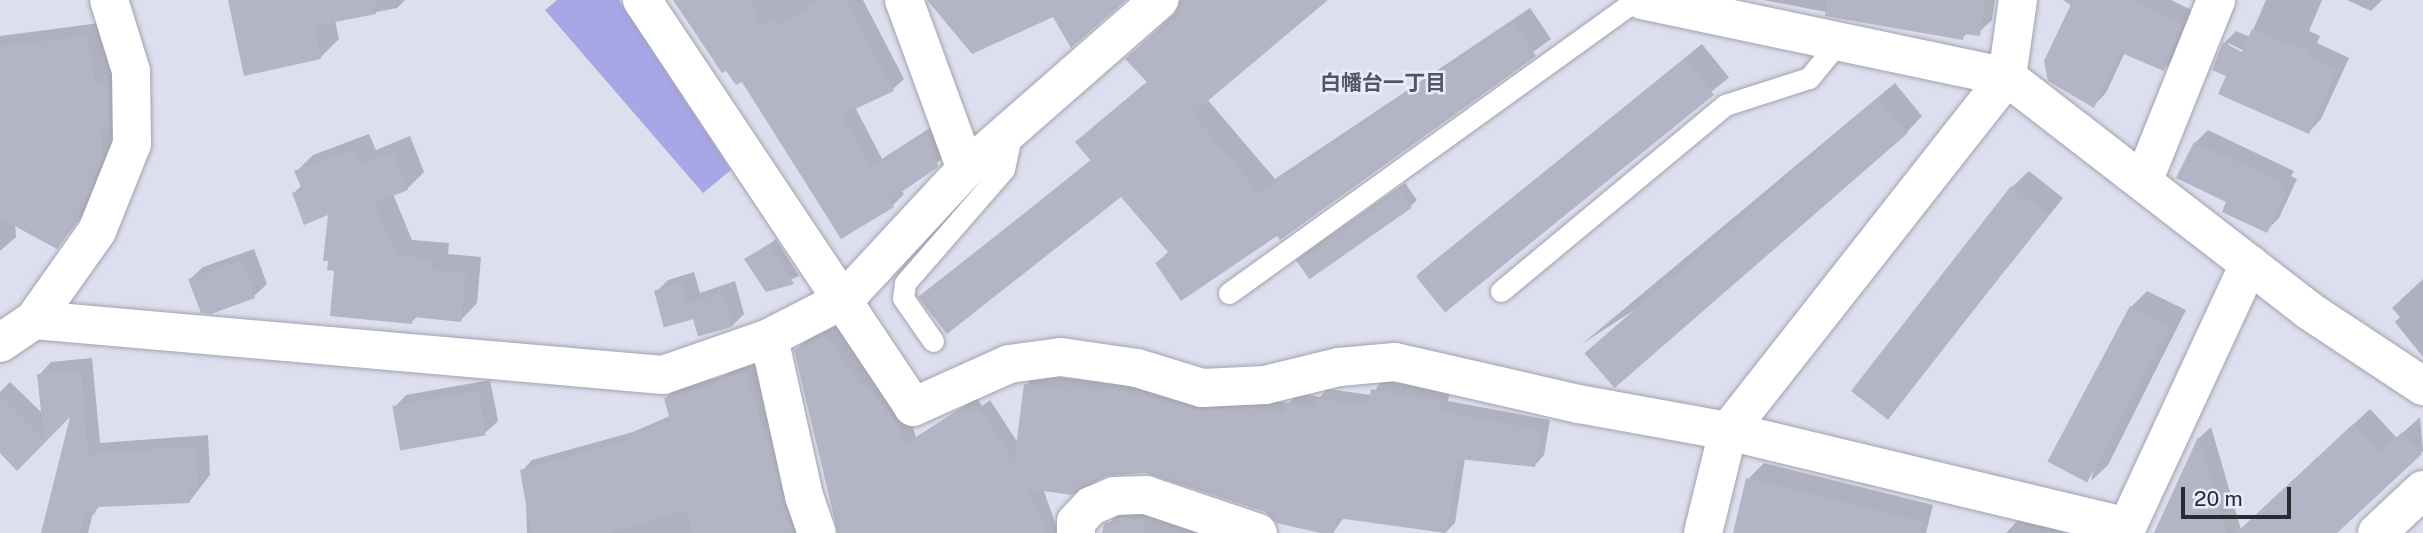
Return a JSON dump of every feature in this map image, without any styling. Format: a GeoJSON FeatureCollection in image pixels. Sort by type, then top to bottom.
{"type":"FeatureCollection","features":[{"type":"Feature","properties":{"kind":"street"},"geometry":{"type":"LineString","coordinates":[[0,342],[34,320],[97,231],[132,144],[131,71],[109,0]]}},
{"type":"Feature","properties":{"kind":"street"},"geometry":{"type":"LineString","coordinates":[[642,0],[845,299],[913,407],[1009,364],[1060,357],[1137,368],[1202,387],[1265,386],[1339,367],[1395,362],[1580,404],[1728,431],[2127,527],[2249,264]]}},
{"type":"Feature","properties":{"kind":"street"},"geometry":{"type":"LineString","coordinates":[[904,0],[966,169]]}},
{"type":"Feature","properties":{"kind":"street"},"geometry":{"type":"LineString","coordinates":[[34,320],[663,374],[769,338],[845,299],[966,169],[1159,0]]}},
{"type":"Feature","properties":{"kind":"street"},"geometry":{"type":"LineString","coordinates":[[1642,0],[1743,11],[1837,44],[2007,77],[2308,310],[2423,386]]}},
{"type":"Feature","properties":{"kind":"street"},"geometry":{"type":"LineString","coordinates":[[1703,533],[1728,431],[2007,77],[2018,0]]}},
{"type":"Feature","properties":{"kind":"street"},"geometry":{"type":"LineString","coordinates":[[2143,182],[2216,0]]}},
{"type":"Feature","properties":{"kind":"street"},"geometry":{"type":"LineString","coordinates":[[769,338],[804,496],[817,533]]}},
{"type":"Feature","properties":{"kind":"street"},"geometry":{"type":"LineString","coordinates":[[2377,533],[2423,490]]}},
{"type":"Feature","properties":{"kind":"street"},"geometry":{"type":"LineString","coordinates":[[1076,533],[1076,522],[1091,506],[1114,496],[1146,495],[1258,533]]}},
{"type":"Feature","properties":{"kind":"lane"},"geometry":{"type":"LineString","coordinates":[[1229,293],[1636,0]]}},
{"type":"Feature","properties":{"kind":"lane"},"geometry":{"type":"LineString","coordinates":[[1501,291],[1725,105],[1809,78],[1837,44]]}},
{"type":"Feature","properties":{"kind":"lane"},"geometry":{"type":"LineString","coordinates":[[933,341],[903,298],[905,283],[1004,169],[1013,128]]}},
{"type":"Feature","properties":{"kind":"shaded area"},"geometry":{"type":"Polygon","coordinates":[[[557,0],[619,0],[731,170],[703,193],[545,10],[557,0]]]}},
{"type":"Feature","properties":{"kind":"building"},"geometry":{"type":"Polygon","coordinates":[[[228,0],[375,0],[376,14],[314,26],[321,59],[244,76],[228,0]]]}},
{"type":"Feature","properties":{"kind":"building"},"geometry":{"type":"Polygon","coordinates":[[[673,0],[751,0],[760,26],[773,17],[779,26],[819,0],[845,0],[894,91],[842,115],[870,169],[929,132],[938,167],[890,200],[894,207],[841,239],[742,82],[736,85],[726,71],[722,73],[673,0]]]}},
{"type":"Feature","properties":{"kind":"building"},"geometry":{"type":"Polygon","coordinates":[[[927,0],[1126,0],[1071,48],[1053,17],[972,54],[927,0]]]}},
{"type":"Feature","properties":{"kind":"building"},"geometry":{"type":"Polygon","coordinates":[[[1180,0],[1328,0],[1192,114],[1259,193],[1513,22],[1536,56],[1280,240],[1277,236],[1181,301],[1155,263],[1169,253],[1121,197],[947,334],[918,297],[1091,161],[1075,142],[1147,82],[1125,59],[1173,16],[1180,0]]]}},
{"type":"Feature","properties":{"kind":"building"},"geometry":{"type":"Polygon","coordinates":[[[1826,0],[1985,0],[1980,36],[1964,34],[1963,40],[1825,16],[1826,0]]]}},
{"type":"Feature","properties":{"kind":"building"},"geometry":{"type":"Polygon","coordinates":[[[2073,0],[2133,0],[2183,24],[2164,71],[2119,52],[2094,108],[2048,81],[2044,61],[2073,0]]]}},
{"type":"Feature","properties":{"kind":"building"},"geometry":{"type":"Polygon","coordinates":[[[2252,29],[2308,52],[2306,56],[2337,70],[2309,134],[2218,94],[2226,76],[2212,70],[2223,42],[2242,52],[2252,29]]]}},
{"type":"Feature","properties":{"kind":"building"},"geometry":{"type":"Polygon","coordinates":[[[86,36],[96,83],[109,81],[110,126],[100,127],[104,156],[78,220],[57,249],[0,218],[0,47],[86,36]]]}},
{"type":"Feature","properties":{"kind":"building"},"geometry":{"type":"Polygon","coordinates":[[[1685,59],[1714,95],[1445,312],[1416,277],[1685,59]]]}},
{"type":"Feature","properties":{"kind":"building"},"geometry":{"type":"Polygon","coordinates":[[[1878,98],[1908,133],[1615,388],[1584,353],[1878,98]]]}},
{"type":"Feature","properties":{"kind":"building"},"geometry":{"type":"Polygon","coordinates":[[[2194,142],[2283,183],[2280,189],[2286,192],[2267,233],[2222,212],[2226,202],[2176,178],[2194,142]]]}},
{"type":"Feature","properties":{"kind":"building"},"geometry":{"type":"Polygon","coordinates":[[[352,149],[359,165],[393,152],[408,190],[374,203],[396,256],[433,259],[432,270],[466,273],[461,322],[413,317],[412,324],[330,316],[334,271],[327,270],[328,261],[323,261],[328,215],[304,225],[292,193],[302,189],[294,171],[352,149]]]}},
{"type":"Feature","properties":{"kind":"building"},"geometry":{"type":"Polygon","coordinates":[[[2011,186],[2048,215],[1888,420],[1851,391],[2011,186]]]}},
{"type":"Feature","properties":{"kind":"building"},"geometry":{"type":"Polygon","coordinates":[[[1398,188],[1412,208],[1309,279],[1296,260],[1398,188]]]}},
{"type":"Feature","properties":{"kind":"building"},"geometry":{"type":"Polygon","coordinates":[[[769,244],[794,284],[766,292],[744,259],[769,244]]]}},
{"type":"Feature","properties":{"kind":"building"},"geometry":{"type":"Polygon","coordinates":[[[242,260],[255,298],[211,314],[201,313],[188,279],[242,260]]]}},
{"type":"Feature","properties":{"kind":"building"},"geometry":{"type":"Polygon","coordinates":[[[682,283],[692,320],[664,327],[654,291],[682,283]]]}},
{"type":"Feature","properties":{"kind":"building"},"geometry":{"type":"Polygon","coordinates":[[[723,293],[733,327],[698,337],[688,303],[723,293]]]}},
{"type":"Feature","properties":{"kind":"building"},"geometry":{"type":"Polygon","coordinates":[[[2130,306],[2170,327],[2087,483],[2047,461],[2130,306]]]}},
{"type":"Feature","properties":{"kind":"building"},"geometry":{"type":"Polygon","coordinates":[[[826,335],[861,385],[866,384],[899,427],[906,445],[966,407],[971,414],[979,409],[1014,462],[1024,384],[1066,389],[1067,384],[1105,391],[1105,387],[1196,409],[1253,407],[1285,414],[1287,403],[1314,407],[1315,399],[1369,406],[1371,389],[1441,402],[1439,411],[1541,430],[1535,467],[1458,459],[1446,533],[1337,518],[1334,533],[1320,533],[1277,523],[1265,512],[1145,473],[1106,476],[1072,495],[1029,489],[1046,533],[838,533],[794,350],[826,335]]]}},
{"type":"Feature","properties":{"kind":"building"},"geometry":{"type":"Polygon","coordinates":[[[745,369],[764,435],[766,427],[794,533],[692,533],[687,510],[609,533],[531,533],[520,470],[629,440],[627,436],[670,421],[664,398],[708,386],[745,369]]]}},
{"type":"Feature","properties":{"kind":"building"},"geometry":{"type":"Polygon","coordinates":[[[81,370],[88,455],[196,446],[198,489],[189,490],[190,503],[98,507],[94,515],[85,510],[80,533],[41,533],[70,417],[17,471],[0,453],[0,396],[44,439],[37,374],[81,370]]]}},
{"type":"Feature","properties":{"kind":"building"},"geometry":{"type":"Polygon","coordinates":[[[478,391],[486,435],[400,450],[392,406],[478,391]]]}},
{"type":"Feature","properties":{"kind":"building"},"geometry":{"type":"Polygon","coordinates":[[[2353,424],[2380,453],[2402,432],[2422,454],[2337,533],[2236,533],[2353,424]]]}},
{"type":"Feature","properties":{"kind":"building"},"geometry":{"type":"Polygon","coordinates":[[[2198,437],[2226,533],[2154,533],[2198,437]]]}},
{"type":"Feature","properties":{"kind":"building"},"geometry":{"type":"Polygon","coordinates":[[[1746,478],[1922,522],[1921,533],[1733,533],[1746,478]]]}},
{"type":"Feature","properties":{"kind":"building"},"geometry":{"type":"Polygon","coordinates":[[[1119,518],[1145,518],[1143,533],[1102,533],[1104,524],[1119,518]]]}},
{"type":"Feature","properties":{"kind":"district","name":"白幡台一丁目"},"geometry":{"type":"Point","coordinates":[1383,83]}}]}
